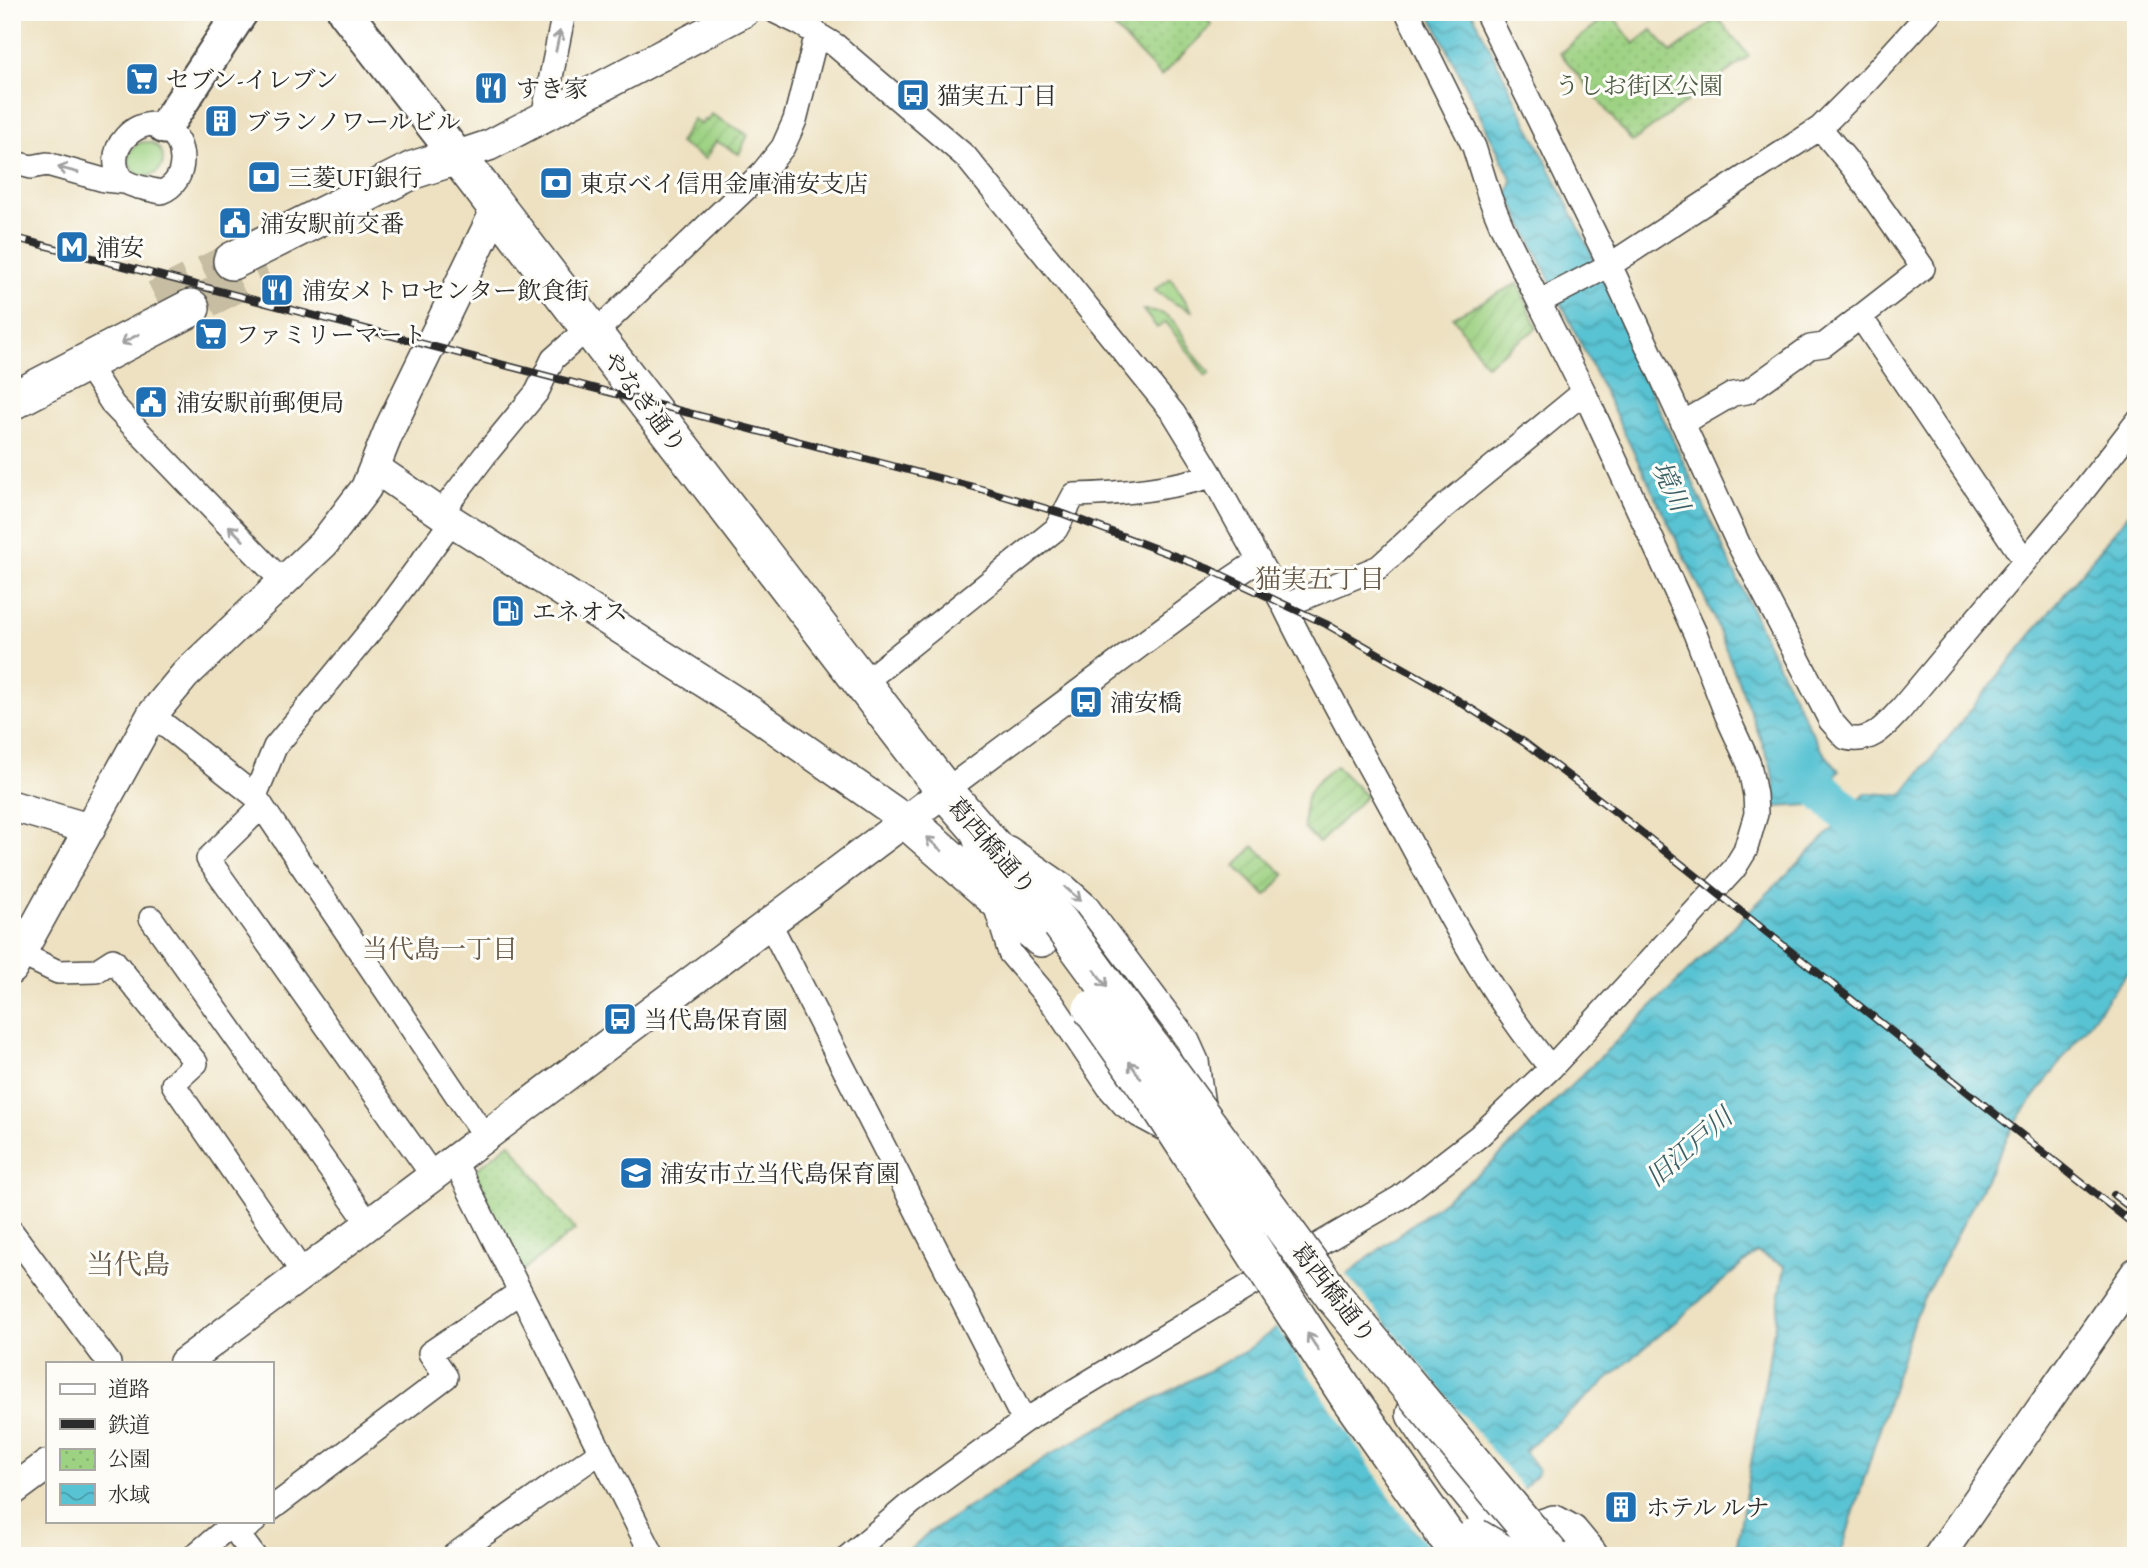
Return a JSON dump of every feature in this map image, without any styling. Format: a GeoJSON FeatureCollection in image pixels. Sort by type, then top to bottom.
{"type":"FeatureCollection","features":[{"type":"Feature","properties":{"kind":"main road"},"geometry":{"type":"LineString","coordinates":[[164,127],[241,12]]}},
{"type":"Feature","properties":{"kind":"main road","name":"やなぎ通り"},"geometry":{"type":"LineString","coordinates":[[345,12],[945,791]]}},
{"type":"Feature","properties":{"kind":"main road"},"geometry":{"type":"LineString","coordinates":[[249,265],[413,170],[457,156]]}},
{"type":"Feature","properties":{"kind":"main road"},"geometry":{"type":"LineString","coordinates":[[12,374],[174,303],[86,363],[12,401]]}},
{"type":"Feature","properties":{"kind":"main road","name":"葛西橋通り"},"geometry":{"type":"LineString","coordinates":[[945,791],[1335,1298],[1551,1556]]}},
{"type":"Feature","properties":{"kind":"main road"},"geometry":{"type":"LineString","coordinates":[[906,820],[991,893],[1051,931]]}},
{"type":"Feature","properties":{"kind":"main road","name":"葛西橋通り"},"geometry":{"type":"LineString","coordinates":[[1051,931],[1152,1094],[1373,1434],[1463,1556]]}},
{"type":"Feature","properties":{"kind":"main road"},"geometry":{"type":"LineString","coordinates":[[1335,1298],[1458,1477],[1523,1556]]}},
{"type":"Feature","properties":{"kind":"main road"},"geometry":{"type":"LineString","coordinates":[[1373,1434],[1444,1500],[1475,1537],[1505,1556],[1539,1529],[1554,1524],[1570,1533],[1589,1556]]}},
{"type":"Feature","properties":{"kind":"street"},"geometry":{"type":"LineString","coordinates":[[543,117],[564,12]]}},
{"type":"Feature","properties":{"kind":"street"},"geometry":{"type":"LineString","coordinates":[[457,156],[489,145],[744,12]]}},
{"type":"Feature","properties":{"kind":"street"},"geometry":{"type":"LineString","coordinates":[[776,12],[835,45],[966,157],[1174,414],[1212,475],[1471,950],[1529,1042],[1551,1068]]}},
{"type":"Feature","properties":{"kind":"street"},"geometry":{"type":"LineString","coordinates":[[849,1556],[911,1503],[1024,1421],[1399,1198],[1479,1136],[1551,1068],[1734,869],[1745,851],[1756,814],[1749,764],[1695,633],[1584,392],[1546,298],[1498,217],[1474,147],[1407,12]]}},
{"type":"Feature","properties":{"kind":"street"},"geometry":{"type":"LineString","coordinates":[[1486,12],[1605,268],[1683,423],[1738,543],[1830,720],[1846,738],[1864,739],[1882,729],[1941,664],[2136,423]]}},
{"type":"Feature","properties":{"kind":"street"},"geometry":{"type":"LineString","coordinates":[[1546,298],[1605,268],[1820,128],[1930,12]]}},
{"type":"Feature","properties":{"kind":"street"},"geometry":{"type":"LineString","coordinates":[[653,1556],[520,1292],[443,1168],[208,859],[258,801],[275,747],[376,624],[485,455],[537,392],[553,359],[591,331],[763,172],[783,148],[795,120],[817,33]]}},
{"type":"Feature","properties":{"kind":"street"},"geometry":{"type":"LineString","coordinates":[[12,162],[31,167],[47,164],[160,192],[175,184],[182,168],[182,156],[175,139],[164,127],[142,125],[119,144],[115,157],[117,173],[124,182]]}},
{"type":"Feature","properties":{"kind":"street"},"geometry":{"type":"LineString","coordinates":[[1683,423],[1733,394],[1747,392],[1810,346],[1824,345],[1923,268],[1854,169],[1820,128]]}},
{"type":"Feature","properties":{"kind":"street"},"geometry":{"type":"LineString","coordinates":[[303,1273],[173,1084],[197,1063],[113,960],[96,971],[58,972],[16,962],[152,715],[185,675],[324,542],[366,488],[391,426],[497,208]]}},
{"type":"Feature","properties":{"kind":"street"},"geometry":{"type":"LineString","coordinates":[[1860,316],[2025,561]]}},
{"type":"Feature","properties":{"kind":"street"},"geometry":{"type":"LineString","coordinates":[[86,363],[113,405],[283,582]]}},
{"type":"Feature","properties":{"kind":"street"},"geometry":{"type":"LineString","coordinates":[[1284,606],[1379,567],[1444,507],[1584,392]]}},
{"type":"Feature","properties":{"kind":"street"},"geometry":{"type":"LineString","coordinates":[[375,468],[753,713],[906,820]]}},
{"type":"Feature","properties":{"kind":"street"},"geometry":{"type":"LineString","coordinates":[[862,684],[1056,529],[1074,495],[1114,494],[1162,488],[1212,475]]}},
{"type":"Feature","properties":{"kind":"street"},"geometry":{"type":"LineString","coordinates":[[185,1362],[769,922],[1216,589],[1259,561]]}},
{"type":"Feature","properties":{"kind":"street"},"geometry":{"type":"LineString","coordinates":[[152,715],[258,801],[485,1137]]}},
{"type":"Feature","properties":{"kind":"street"},"geometry":{"type":"LineString","coordinates":[[12,806],[90,830]]}},
{"type":"Feature","properties":{"kind":"street"},"geometry":{"type":"LineString","coordinates":[[974,829],[1066,887],[1086,905],[1188,1041],[1197,1061],[1207,1128],[1284,1264]]}},
{"type":"Feature","properties":{"kind":"street"},"geometry":{"type":"LineString","coordinates":[[974,829],[1010,953],[1052,1004],[1110,1089],[1124,1105],[1186,1143],[1284,1264]]}},
{"type":"Feature","properties":{"kind":"street"},"geometry":{"type":"LineString","coordinates":[[151,918],[369,1224]]}},
{"type":"Feature","properties":{"kind":"street"},"geometry":{"type":"LineString","coordinates":[[769,922],[1024,1421]]}},
{"type":"Feature","properties":{"kind":"street"},"geometry":{"type":"LineString","coordinates":[[12,1232],[108,1362]]}},
{"type":"Feature","properties":{"kind":"street"},"geometry":{"type":"LineString","coordinates":[[1939,1556],[2136,1273]]}},
{"type":"Feature","properties":{"kind":"street"},"geometry":{"type":"LineString","coordinates":[[273,1507],[446,1377],[430,1353],[520,1292]]}},
{"type":"Feature","properties":{"kind":"street"},"geometry":{"type":"LineString","coordinates":[[453,1556],[600,1452]]}},
{"type":"Feature","properties":{"kind":"street"},"geometry":{"type":"LineString","coordinates":[[12,1491],[46,1466]]}},
{"type":"Feature","properties":{"kind":"street"},"geometry":{"type":"LineString","coordinates":[[194,1556],[238,1525],[254,1556]]}},
{"type":"Feature","properties":{"kind":"green space"},"geometry":{"type":"Polygon","coordinates":[[[1122,12],[1200,12],[1212,25],[1161,76],[1110,23],[1122,12]]]}},
{"type":"Feature","properties":{"kind":"green space","name":"うしお街区公園"},"geometry":{"type":"Polygon","coordinates":[[[1611,13],[1634,44],[1652,30],[1671,53],[1718,18],[1749,56],[1632,142],[1560,53],[1611,13]]]}},
{"type":"Feature","properties":{"kind":"green space"},"geometry":{"type":"Polygon","coordinates":[[[711,114],[748,135],[739,154],[716,141],[705,159],[679,143],[693,119],[701,125],[711,114]]]}},
{"type":"Feature","properties":{"kind":"green space"},"geometry":{"type":"Polygon","coordinates":[[[146,142],[158,147],[163,159],[158,171],[146,176],[134,171],[129,159],[134,147],[146,142]]]}},
{"type":"Feature","properties":{"kind":"green space"},"geometry":{"type":"Polygon","coordinates":[[[1171,278],[1192,311],[1154,290],[1171,278]]]}},
{"type":"Feature","properties":{"kind":"green space"},"geometry":{"type":"Polygon","coordinates":[[[1518,283],[1537,328],[1486,365],[1453,317],[1518,283]]]}},
{"type":"Feature","properties":{"kind":"green space"},"geometry":{"type":"Polygon","coordinates":[[[1143,310],[1155,311],[1171,319],[1210,372],[1206,376],[1166,322],[1157,328],[1143,310]]]}},
{"type":"Feature","properties":{"kind":"green space"},"geometry":{"type":"Polygon","coordinates":[[[1336,766],[1366,796],[1319,843],[1304,828],[1305,806],[1314,786],[1336,766]]]}},
{"type":"Feature","properties":{"kind":"green space"},"geometry":{"type":"Polygon","coordinates":[[[1254,846],[1285,875],[1266,896],[1235,866],[1254,846]]]}},
{"type":"Feature","properties":{"kind":"green space"},"geometry":{"type":"Polygon","coordinates":[[[510,1143],[575,1230],[521,1272],[474,1171],[510,1143]]]}},
{"type":"Feature","properties":{"kind":"water"},"geometry":{"type":"Polygon","coordinates":[[[1429,12],[1472,12],[1588,246],[1627,330],[1634,355],[1769,647],[1820,748],[1839,771],[1811,805],[1775,807],[1775,785],[1771,766],[1712,613],[1508,194],[1512,180],[1429,12]]]}},
{"type":"Feature","properties":{"kind":"water","name":"旧江戸川"},"geometry":{"type":"Polygon","coordinates":[[[2136,505],[2136,963],[2015,1123],[1915,1316],[1840,1556],[1735,1556],[1785,1266],[1757,1252],[1524,1451],[1539,1471],[1466,1556],[903,1556],[928,1533],[1059,1449],[1246,1351],[1489,1166],[1833,829],[1866,793],[1902,795],[2136,505]]]}},
{"type":"Feature","properties":{"kind":"pier"},"geometry":{"type":"Polygon","coordinates":[[[1344,1272],[1526,1492],[1470,1556],[1435,1556],[1400,1511],[1275,1324],[1344,1272]]]}},
{"type":"Feature","properties":{"kind":"waterway","name":"境川"},"geometry":{"type":"LineString","coordinates":[[1792,747],[1808,777],[1888,853]]}},
{"type":"Feature","properties":{"kind":"tunnel"},"geometry":{"type":"LineString","coordinates":[[156,299],[232,261]]}},
{"type":"Feature","properties":{"kind":"tunnel"},"geometry":{"type":"LineString","coordinates":[[207,299],[266,269]]}},
{"type":"Feature","properties":{"kind":"railway"},"geometry":{"type":"LineString","coordinates":[[12,237],[981,489],[1064,514],[1209,569],[1326,624],[1435,686],[1525,743],[1617,813],[2136,1226]]}},
{"type":"Feature","properties":{"kind":"railway"},"geometry":{"type":"LineString","coordinates":[[2114,1195],[2136,1212]]}},
{"type":"Feature","properties":{"kind":"place","name":"セブン-イレブン"},"geometry":{"type":"Point","coordinates":[142,79]}},
{"type":"Feature","properties":{"kind":"place","name":"すき家"},"geometry":{"type":"Point","coordinates":[491,88]}},
{"type":"Feature","properties":{"kind":"place","name":"猫実五丁目"},"geometry":{"type":"Point","coordinates":[913,95]}},
{"type":"Feature","properties":{"kind":"place","name":"ブランノワールビル"},"geometry":{"type":"Point","coordinates":[221,121]}},
{"type":"Feature","properties":{"kind":"place","name":"三菱UFJ銀行"},"geometry":{"type":"Point","coordinates":[264,177]}},
{"type":"Feature","properties":{"kind":"place","name":"東京ベイ信用金庫浦安支店"},"geometry":{"type":"Point","coordinates":[556,183]}},
{"type":"Feature","properties":{"kind":"place","name":"浦安駅前交番"},"geometry":{"type":"Point","coordinates":[235,223]}},
{"type":"Feature","properties":{"kind":"place","name":"浦安"},"geometry":{"type":"Point","coordinates":[72,247]}},
{"type":"Feature","properties":{"kind":"place","name":"浦安メトロセンター飲食街"},"geometry":{"type":"Point","coordinates":[277,290]}},
{"type":"Feature","properties":{"kind":"place","name":"ファミリーマート"},"geometry":{"type":"Point","coordinates":[211,334]}},
{"type":"Feature","properties":{"kind":"place","name":"浦安駅前郵便局"},"geometry":{"type":"Point","coordinates":[151,402]}},
{"type":"Feature","properties":{"kind":"place","name":"エネオス"},"geometry":{"type":"Point","coordinates":[508,611]}},
{"type":"Feature","properties":{"kind":"place","name":"浦安橋"},"geometry":{"type":"Point","coordinates":[1086,702]}},
{"type":"Feature","properties":{"kind":"place","name":"当代島保育園"},"geometry":{"type":"Point","coordinates":[620,1019]}},
{"type":"Feature","properties":{"kind":"place","name":"浦安市立当代島保育園"},"geometry":{"type":"Point","coordinates":[636,1173]}},
{"type":"Feature","properties":{"kind":"place","name":"ホテル ルナ"},"geometry":{"type":"Point","coordinates":[1621,1507]}},
{"type":"Feature","properties":{"kind":"district","name":"猫実五丁目"},"geometry":{"type":"Point","coordinates":[1320,579]}},
{"type":"Feature","properties":{"kind":"district","name":"当代島一丁目"},"geometry":{"type":"Point","coordinates":[440,949]}},
{"type":"Feature","properties":{"kind":"district","name":"当代島"},"geometry":{"type":"Point","coordinates":[128,1264]}}]}
